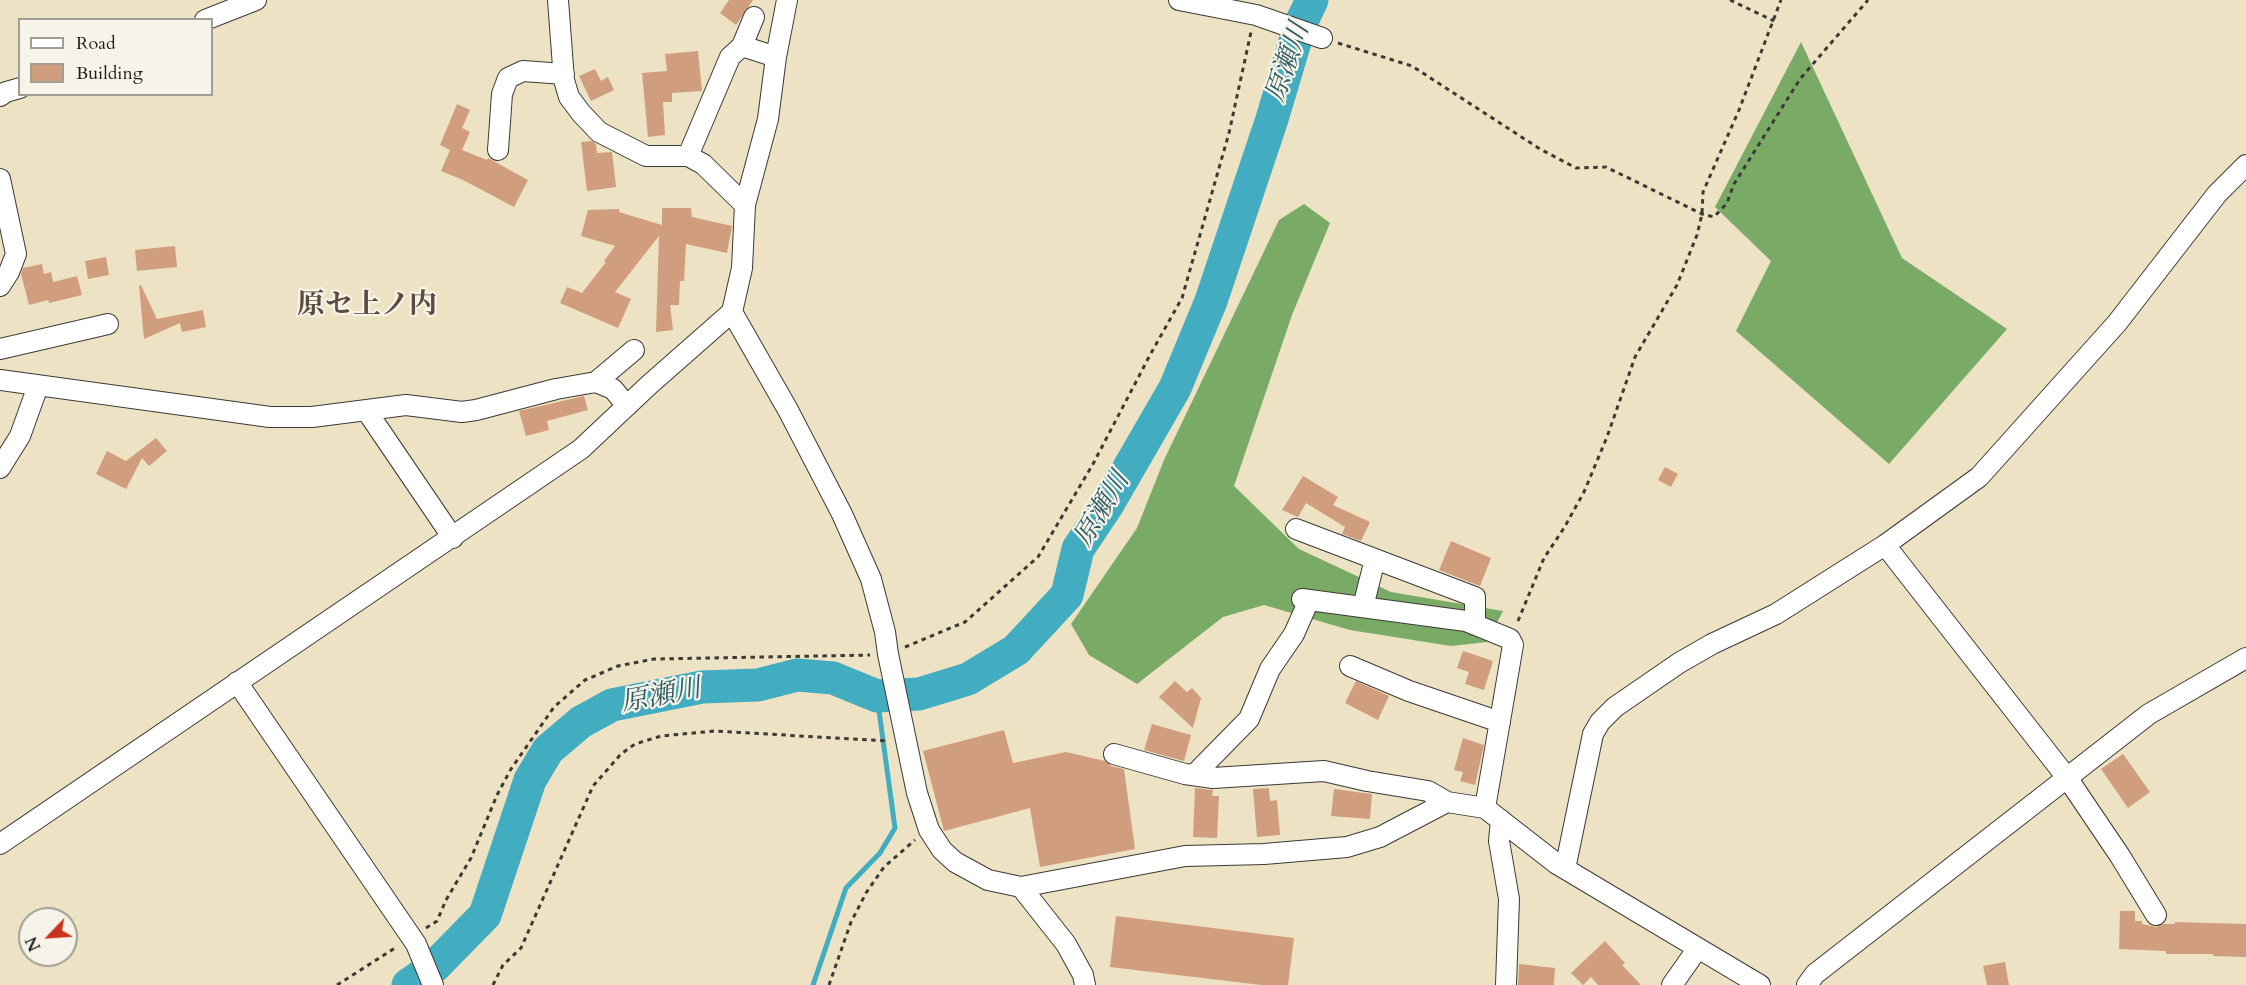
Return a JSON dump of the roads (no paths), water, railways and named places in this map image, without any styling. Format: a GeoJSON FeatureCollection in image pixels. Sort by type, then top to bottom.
{"type":"FeatureCollection","features":[{"type":"Feature","properties":{"kind":"street"},"geometry":{"type":"LineString","coordinates":[[210,18],[256,0]]}},
{"type":"Feature","properties":{"kind":"street"},"geometry":{"type":"LineString","coordinates":[[558,0],[564,74],[569,97],[599,132],[646,156],[688,156],[703,164],[745,205]]}},
{"type":"Feature","properties":{"kind":"street"},"geometry":{"type":"LineString","coordinates":[[0,844],[581,449],[732,312],[742,268],[745,205],[768,119],[776,57],[787,0]]}},
{"type":"Feature","properties":{"kind":"street"},"geometry":{"type":"LineString","coordinates":[[1179,0],[1258,15],[1322,38]]}},
{"type":"Feature","properties":{"kind":"street"},"geometry":{"type":"LineString","coordinates":[[688,156],[730,57],[742,46],[754,17]]}},
{"type":"Feature","properties":{"kind":"street"},"geometry":{"type":"LineString","coordinates":[[742,46],[776,57]]}},
{"type":"Feature","properties":{"kind":"street"},"geometry":{"type":"LineString","coordinates":[[498,150],[502,94],[508,78],[523,71],[564,74]]}},
{"type":"Feature","properties":{"kind":"street"},"geometry":{"type":"LineString","coordinates":[[0,96],[18,89]]}},
{"type":"Feature","properties":{"kind":"street"},"geometry":{"type":"LineString","coordinates":[[1566,869],[1593,734],[1600,722],[1615,707],[1679,663],[1712,644],[1776,614],[1885,545],[1979,477],[2117,323],[2231,178],[2246,165]]}},
{"type":"Feature","properties":{"kind":"street"},"geometry":{"type":"LineString","coordinates":[[0,179],[16,254],[4,279]]}},
{"type":"Feature","properties":{"kind":"street"},"geometry":{"type":"LineString","coordinates":[[732,312],[788,410],[843,514],[871,579],[885,632],[917,793],[929,830],[942,850],[955,862],[988,880],[1021,887],[1185,856],[1264,854],[1347,847],[1380,837],[1447,802]]}},
{"type":"Feature","properties":{"kind":"street"},"geometry":{"type":"LineString","coordinates":[[0,349],[108,324]]}},
{"type":"Feature","properties":{"kind":"street"},"geometry":{"type":"LineString","coordinates":[[0,380],[270,417],[312,417],[406,405],[462,411],[476,410],[556,389],[596,382],[634,350]]}},
{"type":"Feature","properties":{"kind":"street"},"geometry":{"type":"LineString","coordinates":[[596,382],[613,389],[627,406]]}},
{"type":"Feature","properties":{"kind":"street"},"geometry":{"type":"LineString","coordinates":[[0,468],[20,436],[38,386]]}},
{"type":"Feature","properties":{"kind":"street"},"geometry":{"type":"LineString","coordinates":[[366,410],[453,538]]}},
{"type":"Feature","properties":{"kind":"street"},"geometry":{"type":"LineString","coordinates":[[1296,529],[1475,597],[1475,625]]}},
{"type":"Feature","properties":{"kind":"street"},"geometry":{"type":"LineString","coordinates":[[1885,545],[2068,778],[2156,915]]}},
{"type":"Feature","properties":{"kind":"street"},"geometry":{"type":"LineString","coordinates":[[1363,607],[1375,559]]}},
{"type":"Feature","properties":{"kind":"street"},"geometry":{"type":"LineString","coordinates":[[1194,775],[1249,719],[1270,669],[1294,634],[1306,600],[1466,621],[1510,639],[1513,645],[1485,808]]}},
{"type":"Feature","properties":{"kind":"street"},"geometry":{"type":"LineString","coordinates":[[1807,985],[1815,974],[2149,714],[2246,658]]}},
{"type":"Feature","properties":{"kind":"street"},"geometry":{"type":"LineString","coordinates":[[1350,666],[1409,691],[1500,722]]}},
{"type":"Feature","properties":{"kind":"street"},"geometry":{"type":"LineString","coordinates":[[237,682],[413,941],[433,985]]}},
{"type":"Feature","properties":{"kind":"street"},"geometry":{"type":"LineString","coordinates":[[1114,754],[1213,778],[1324,771],[1367,781],[1428,790],[1447,802],[1485,808],[1566,869],[1760,985]]}},
{"type":"Feature","properties":{"kind":"street"},"geometry":{"type":"LineString","coordinates":[[1501,820],[1499,841],[1509,899],[1506,985]]}},
{"type":"Feature","properties":{"kind":"street"},"geometry":{"type":"LineString","coordinates":[[1021,887],[1066,944],[1083,975],[1085,985]]}},
{"type":"Feature","properties":{"kind":"street"},"geometry":{"type":"LineString","coordinates":[[1672,985],[1698,948]]}},
{"type":"Feature","properties":{"kind":"waterway","name":"原瀬川"},"geometry":{"type":"LineString","coordinates":[[408,985],[435,966],[485,915],[530,780],[548,750],[581,722],[612,705],[702,687],[758,685],[797,675],[833,678],[877,696],[919,694],[968,679],[1016,650],[1067,595],[1078,549],[1108,504],[1175,388],[1211,301],[1272,119],[1300,25],[1312,0]]}},
{"type":"Feature","properties":{"kind":"waterway"},"geometry":{"type":"LineString","coordinates":[[813,985],[846,888],[880,853],[895,828],[877,696]]}},
{"type":"Feature","properties":{"kind":"district","name":"原セ上ノ内"},"geometry":{"type":"Point","coordinates":[367,307]}}]}
